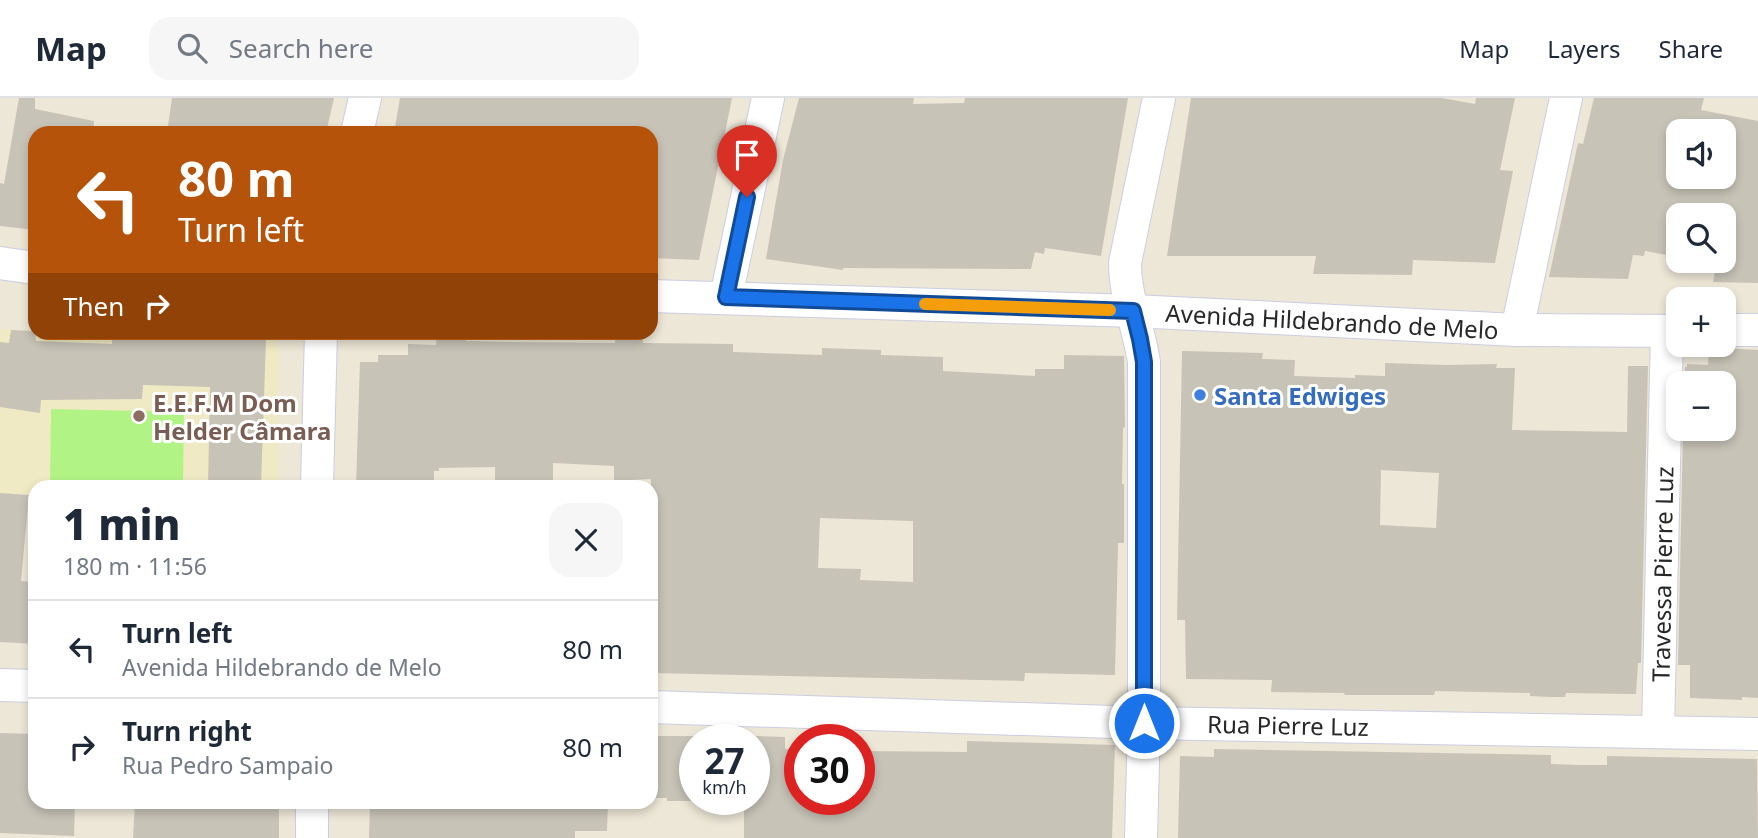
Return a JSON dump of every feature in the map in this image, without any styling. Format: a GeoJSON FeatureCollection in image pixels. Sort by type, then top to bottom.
{"type":"FeatureCollection","features":[{"type":"Feature","properties":{"kind":"street"},"geometry":{"type":"LineString","coordinates":[[359,126],[365,98]]}},
{"type":"Feature","properties":{"kind":"street"},"geometry":{"type":"LineString","coordinates":[[726,297],[768,98]]}},
{"type":"Feature","properties":{"kind":"street"},"geometry":{"type":"LineString","coordinates":[[1141,838],[1144,723],[1144,362],[1125,285],[1125,263],[1159,98]]}},
{"type":"Feature","properties":{"kind":"street"},"geometry":{"type":"LineString","coordinates":[[1517,330],[1566,98]]}},
{"type":"Feature","properties":{"kind":"street"},"geometry":{"type":"LineString","coordinates":[[0,262],[28,267]]}},
{"type":"Feature","properties":{"kind":"street","name":"Avenida Hildebrando de Melo"},"geometry":{"type":"LineString","coordinates":[[658,296],[1133,311],[1517,330],[1666,331]]}},
{"type":"Feature","properties":{"kind":"street"},"geometry":{"type":"LineString","coordinates":[[1736,330],[1758,330]]}},
{"type":"Feature","properties":{"kind":"street"},"geometry":{"type":"LineString","coordinates":[[317,480],[321,340]]}},
{"type":"Feature","properties":{"kind":"street","name":"Travessa Pierre Luz"},"geometry":{"type":"LineString","coordinates":[[1658,732],[1672,357]]}},
{"type":"Feature","properties":{"kind":"street"},"geometry":{"type":"LineString","coordinates":[[0,685],[28,687]]}},
{"type":"Feature","properties":{"kind":"street","name":"Rua Pierre Luz"},"geometry":{"type":"LineString","coordinates":[[658,707],[1144,723],[1758,734]]}},
{"type":"Feature","properties":{"kind":"street"},"geometry":{"type":"LineString","coordinates":[[312,809],[312,838]]}},
{"type":"Feature","properties":{"kind":"shaded area","name":"E.E.F.M Dom Helder Câmara"},"geometry":{"type":"Polygon","coordinates":[[[0,329],[28,331],[28,340],[274,340],[279,346],[278,480],[28,480],[28,495],[14,494],[0,527],[0,329]]]}},
{"type":"Feature","properties":{"kind":"green space"},"geometry":{"type":"Polygon","coordinates":[[[51,409],[184,412],[183,480],[50,480],[51,409]]]}},
{"type":"Feature","properties":{"kind":"building"},"geometry":{"type":"Polygon","coordinates":[[[19,98],[35,98],[35,109],[94,121],[94,126],[28,126],[28,229],[0,226],[0,183],[4,184],[19,98]]]}},
{"type":"Feature","properties":{"kind":"building"},"geometry":{"type":"Polygon","coordinates":[[[172,98],[334,98],[328,126],[168,126],[172,98]]]}},
{"type":"Feature","properties":{"kind":"building"},"geometry":{"type":"Polygon","coordinates":[[[400,98],[732,98],[699,260],[658,258],[658,126],[395,126],[400,98]]]}},
{"type":"Feature","properties":{"kind":"building"},"geometry":{"type":"Polygon","coordinates":[[[799,98],[914,98],[913,104],[964,103],[965,98],[1128,98],[1101,256],[1045,248],[1044,254],[1035,252],[1031,269],[843,270],[766,259],[783,160],[799,98]]]}},
{"type":"Feature","properties":{"kind":"building"},"geometry":{"type":"Polygon","coordinates":[[[1191,98],[1442,98],[1475,104],[1476,98],[1515,98],[1500,170],[1513,171],[1495,263],[1413,260],[1412,275],[1313,274],[1316,256],[1167,256],[1191,98]]]}},
{"type":"Feature","properties":{"kind":"building"},"geometry":{"type":"Polygon","coordinates":[[[1594,98],[1704,98],[1701,110],[1758,121],[1758,283],[1713,282],[1715,273],[1736,273],[1736,203],[1666,203],[1666,255],[1645,251],[1644,256],[1633,255],[1628,279],[1549,277],[1578,143],[1583,144],[1594,98]]]}},
{"type":"Feature","properties":{"kind":"building"},"geometry":{"type":"Polygon","coordinates":[[[11,330],[28,331],[28,340],[112,344],[112,340],[266,340],[261,480],[208,480],[210,387],[143,385],[142,399],[41,400],[40,413],[0,407],[0,342],[9,343],[11,330]]]}},
{"type":"Feature","properties":{"kind":"building"},"geometry":{"type":"Polygon","coordinates":[[[436,340],[615,343],[615,340],[643,340],[643,343],[733,344],[733,352],[822,355],[822,348],[881,350],[881,355],[943,357],[943,371],[1035,376],[1035,369],[1064,369],[1064,355],[1124,356],[1124,543],[1118,543],[1115,675],[1025,673],[1024,681],[658,673],[658,480],[614,480],[614,466],[553,463],[553,480],[495,480],[495,467],[439,468],[439,471],[434,471],[434,480],[356,480],[360,362],[378,362],[378,355],[408,355],[408,344],[436,345],[436,340]],[[820,518],[818,568],[861,569],[860,580],[913,582],[913,521],[820,518]]]}},
{"type":"Feature","properties":{"kind":"building"},"geometry":{"type":"Polygon","coordinates":[[[1736,349],[1758,350],[1758,698],[1690,698],[1690,665],[1678,665],[1683,441],[1736,441],[1736,371],[1685,371],[1687,364],[1708,365],[1709,357],[1736,357],[1736,349]]]}},
{"type":"Feature","properties":{"kind":"building"},"geometry":{"type":"Polygon","coordinates":[[[1182,351],[1263,353],[1262,359],[1295,360],[1294,376],[1385,376],[1385,363],[1497,364],[1496,368],[1515,368],[1512,430],[1627,432],[1628,366],[1648,366],[1641,663],[1638,663],[1636,694],[1566,693],[1565,697],[1550,697],[1530,696],[1530,693],[1435,691],[1434,695],[1345,695],[1271,692],[1272,680],[1186,679],[1185,620],[1177,620],[1182,351]],[[1381,470],[1380,525],[1436,528],[1439,473],[1381,470]]]}},
{"type":"Feature","properties":{"kind":"building"},"geometry":{"type":"Polygon","coordinates":[[[0,493],[28,495],[21,581],[28,582],[28,644],[0,642],[0,493]]]}},
{"type":"Feature","properties":{"kind":"building"},"geometry":{"type":"Polygon","coordinates":[[[0,733],[28,734],[28,809],[75,809],[74,836],[0,833],[0,733]]]}},
{"type":"Feature","properties":{"kind":"building"},"geometry":{"type":"Polygon","coordinates":[[[658,736],[679,736],[679,801],[667,801],[667,798],[658,798],[658,736]]]}},
{"type":"Feature","properties":{"kind":"building"},"geometry":{"type":"Polygon","coordinates":[[[770,737],[784,737],[784,815],[875,815],[875,751],[967,752],[967,741],[1115,745],[1112,838],[744,838],[744,815],[770,815],[770,737]]]}},
{"type":"Feature","properties":{"kind":"building"},"geometry":{"type":"Polygon","coordinates":[[[1214,749],[1551,755],[1551,764],[1580,765],[1607,765],[1607,756],[1757,759],[1758,838],[1178,838],[1180,756],[1214,757],[1214,749]]]}},
{"type":"Feature","properties":{"kind":"building"},"geometry":{"type":"Polygon","coordinates":[[[135,809],[279,809],[279,838],[133,838],[135,809]]]}},
{"type":"Feature","properties":{"kind":"building"},"geometry":{"type":"Polygon","coordinates":[[[370,809],[608,809],[607,831],[575,831],[575,838],[369,838],[370,809]]]}},
{"type":"Feature","properties":{"kind":"slow traffic"},"geometry":{"type":"LineString","coordinates":[[925,304],[1110,310]]}},
{"type":"Feature","properties":{"kind":"place","name":"Santa Edwiges"},"geometry":{"type":"Point","coordinates":[1200,395]}},
{"type":"Feature","properties":{"kind":"place","name":"E.E.F.M Dom Helder Câmara"},"geometry":{"type":"Point","coordinates":[139,416]}},
{"type":"Feature","properties":{"kind":"route"},"geometry":{"type":"LineString","coordinates":[[747,197],[726,297],[1133,311],[1144,362],[1144,723]]}}]}
